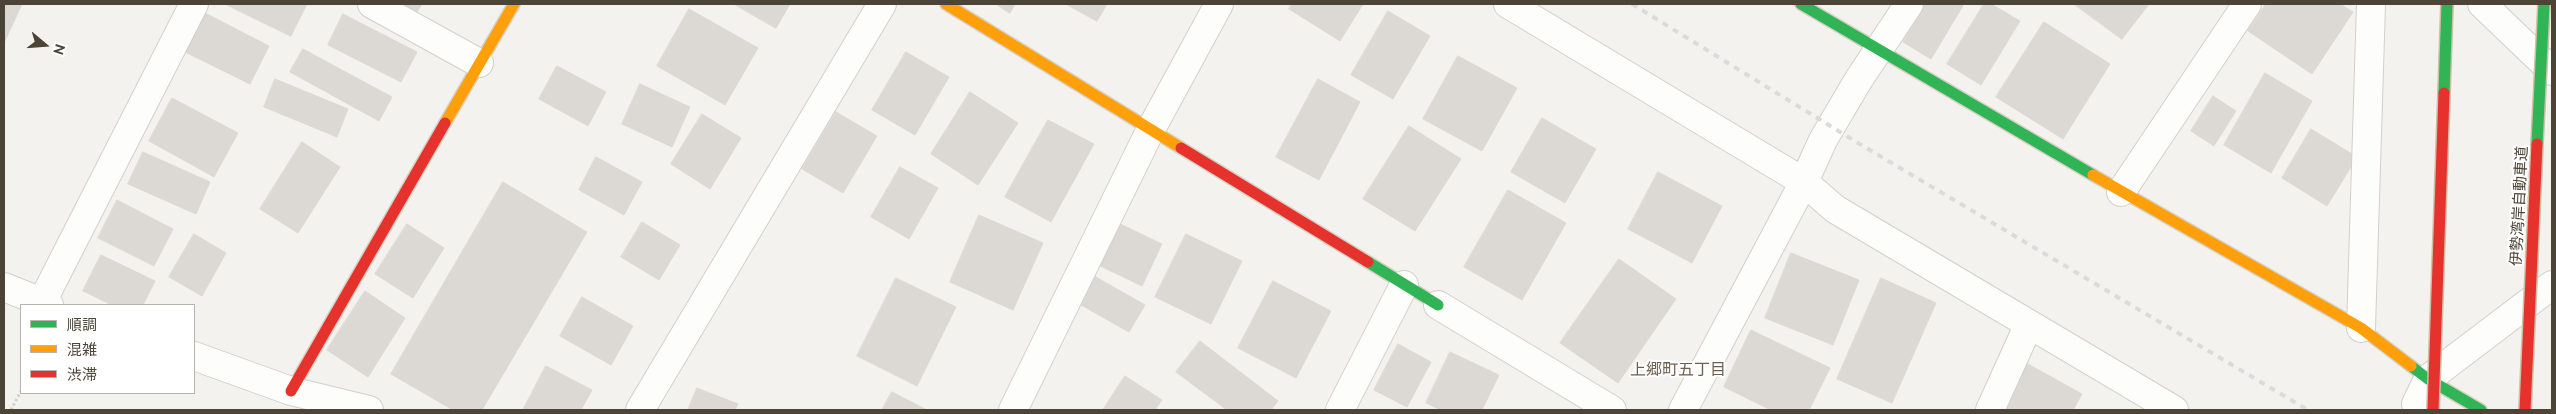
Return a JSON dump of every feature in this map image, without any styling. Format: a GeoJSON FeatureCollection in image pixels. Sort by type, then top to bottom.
{"type":"FeatureCollection","features":[{"type":"Feature","properties":{"kind":"main road"},"geometry":{"type":"LineString","coordinates":[[291,391],[478,63],[514,4]]}},
{"type":"Feature","properties":{"kind":"main road"},"geometry":{"type":"LineString","coordinates":[[946,4],[1438,305]]}},
{"type":"Feature","properties":{"kind":"main road"},"geometry":{"type":"LineString","coordinates":[[1801,4],[2121,192],[2361,328],[2428,379],[2481,410]]}},
{"type":"Feature","properties":{"kind":"main road"},"geometry":{"type":"LineString","coordinates":[[2425,407],[2447,4]]}},
{"type":"Feature","properties":{"kind":"main road","name":"伊勢湾岸自動車道"},"geometry":{"type":"LineString","coordinates":[[2525,410],[2544,4]]}},
{"type":"Feature","properties":{"kind":"street"},"geometry":{"type":"LineString","coordinates":[[4,287],[46,304],[194,4]]}},
{"type":"Feature","properties":{"kind":"street"},"geometry":{"type":"LineString","coordinates":[[372,4],[478,63]]}},
{"type":"Feature","properties":{"kind":"street"},"geometry":{"type":"LineString","coordinates":[[640,410],[882,4]]}},
{"type":"Feature","properties":{"kind":"street"},"geometry":{"type":"LineString","coordinates":[[1013,410],[1151,129],[1219,4]]}},
{"type":"Feature","properties":{"kind":"street"},"geometry":{"type":"LineString","coordinates":[[1508,4],[1804,182],[1835,209],[2174,410]]}},
{"type":"Feature","properties":{"kind":"street"},"geometry":{"type":"LineString","coordinates":[[1683,410],[1804,182],[1824,140],[1859,79],[1908,4]]}},
{"type":"Feature","properties":{"kind":"street"},"geometry":{"type":"LineString","coordinates":[[2121,192],[2247,4]]}},
{"type":"Feature","properties":{"kind":"street"},"geometry":{"type":"LineString","coordinates":[[2361,328],[2371,4]]}},
{"type":"Feature","properties":{"kind":"street"},"geometry":{"type":"LineString","coordinates":[[2482,4],[2552,71]]}},
{"type":"Feature","properties":{"kind":"street"},"geometry":{"type":"LineString","coordinates":[[1340,410],[1404,285]]}},
{"type":"Feature","properties":{"kind":"street"},"geometry":{"type":"LineString","coordinates":[[2425,407],[2428,379],[2552,285]]}},
{"type":"Feature","properties":{"kind":"street"},"geometry":{"type":"LineString","coordinates":[[1438,305],[1612,410]]}},
{"type":"Feature","properties":{"kind":"street"},"geometry":{"type":"LineString","coordinates":[[1990,410],[2029,324]]}},
{"type":"Feature","properties":{"kind":"street"},"geometry":{"type":"LineString","coordinates":[[195,356],[291,391],[369,410]]}},
{"type":"Feature","properties":{"kind":"path"},"geometry":{"type":"LineString","coordinates":[[11,410],[20,393]]}},
{"type":"Feature","properties":{"kind":"building"},"geometry":{"type":"Polygon","coordinates":[[[4,4],[22,4],[4,43],[4,4]]]}},
{"type":"Feature","properties":{"kind":"building"},"geometry":{"type":"Polygon","coordinates":[[[225,4],[307,4],[291,36],[225,4]]]}},
{"type":"Feature","properties":{"kind":"building"},"geometry":{"type":"Polygon","coordinates":[[[395,4],[422,4],[415,15],[395,4]]]}},
{"type":"Feature","properties":{"kind":"building"},"geometry":{"type":"Polygon","coordinates":[[[734,4],[790,4],[776,28],[734,4]]]}},
{"type":"Feature","properties":{"kind":"building"},"geometry":{"type":"Polygon","coordinates":[[[996,4],[1015,4],[1010,13],[996,4]]]}},
{"type":"Feature","properties":{"kind":"building"},"geometry":{"type":"Polygon","coordinates":[[[1066,4],[1107,4],[1097,21],[1066,4]]]}},
{"type":"Feature","properties":{"kind":"building"},"geometry":{"type":"Polygon","coordinates":[[[1292,4],[1363,4],[1340,41],[1289,9],[1292,4]]]}},
{"type":"Feature","properties":{"kind":"building"},"geometry":{"type":"Polygon","coordinates":[[[1925,4],[1964,4],[1931,59],[1903,42],[1925,4]]]}},
{"type":"Feature","properties":{"kind":"building"},"geometry":{"type":"Polygon","coordinates":[[[1984,4],[1991,4],[2020,21],[1981,85],[1947,64],[1984,4]]]}},
{"type":"Feature","properties":{"kind":"building"},"geometry":{"type":"Polygon","coordinates":[[[2074,4],[2149,4],[2122,39],[2074,4]]]}},
{"type":"Feature","properties":{"kind":"building"},"geometry":{"type":"Polygon","coordinates":[[[2266,4],[2340,4],[2353,12],[2312,74],[2248,31],[2266,4]]]}},
{"type":"Feature","properties":{"kind":"building"},"geometry":{"type":"Polygon","coordinates":[[[689,9],[758,48],[725,105],[657,66],[689,9]]]}},
{"type":"Feature","properties":{"kind":"building"},"geometry":{"type":"Polygon","coordinates":[[[201,11],[269,46],[250,84],[181,50],[201,11]]]}},
{"type":"Feature","properties":{"kind":"building"},"geometry":{"type":"Polygon","coordinates":[[[1388,11],[1430,36],[1393,99],[1351,75],[1388,11]]]}},
{"type":"Feature","properties":{"kind":"building"},"geometry":{"type":"Polygon","coordinates":[[[343,14],[417,52],[401,82],[328,45],[343,14]]]}},
{"type":"Feature","properties":{"kind":"building"},"geometry":{"type":"Polygon","coordinates":[[[2044,22],[2110,64],[2063,139],[1996,97],[2044,22]]]}},
{"type":"Feature","properties":{"kind":"building"},"geometry":{"type":"Polygon","coordinates":[[[303,49],[392,97],[379,121],[290,72],[303,49]]]}},
{"type":"Feature","properties":{"kind":"building"},"geometry":{"type":"Polygon","coordinates":[[[906,52],[949,77],[915,135],[872,110],[906,52]]]}},
{"type":"Feature","properties":{"kind":"building"},"geometry":{"type":"Polygon","coordinates":[[[1458,56],[1517,88],[1482,151],[1423,119],[1458,56]]]}},
{"type":"Feature","properties":{"kind":"building"},"geometry":{"type":"Polygon","coordinates":[[[557,66],[606,92],[588,126],[539,99],[557,66]]]}},
{"type":"Feature","properties":{"kind":"building"},"geometry":{"type":"Polygon","coordinates":[[[2265,73],[2312,101],[2271,173],[2224,145],[2265,73]]]}},
{"type":"Feature","properties":{"kind":"building"},"geometry":{"type":"Polygon","coordinates":[[[275,79],[348,109],[337,137],[264,107],[275,79]]]}},
{"type":"Feature","properties":{"kind":"building"},"geometry":{"type":"Polygon","coordinates":[[[1318,79],[1360,102],[1319,180],[1276,157],[1318,79]]]}},
{"type":"Feature","properties":{"kind":"building"},"geometry":{"type":"Polygon","coordinates":[[[640,84],[690,107],[672,147],[622,124],[640,84]]]}},
{"type":"Feature","properties":{"kind":"building"},"geometry":{"type":"Polygon","coordinates":[[[970,92],[1018,123],[978,185],[931,154],[970,92]]]}},
{"type":"Feature","properties":{"kind":"building"},"geometry":{"type":"Polygon","coordinates":[[[2213,96],[2236,111],[2214,146],[2191,131],[2213,96]]]}},
{"type":"Feature","properties":{"kind":"building"},"geometry":{"type":"Polygon","coordinates":[[[172,98],[238,133],[214,177],[149,141],[172,98]]]}},
{"type":"Feature","properties":{"kind":"building"},"geometry":{"type":"Polygon","coordinates":[[[836,112],[877,136],[843,193],[802,169],[836,112]]]}},
{"type":"Feature","properties":{"kind":"building"},"geometry":{"type":"Polygon","coordinates":[[[702,114],[741,138],[710,189],[671,164],[702,114]]]}},
{"type":"Feature","properties":{"kind":"building"},"geometry":{"type":"Polygon","coordinates":[[[1542,118],[1596,149],[1565,203],[1511,172],[1542,118]]]}},
{"type":"Feature","properties":{"kind":"building"},"geometry":{"type":"Polygon","coordinates":[[[1048,120],[1094,144],[1051,222],[1005,197],[1048,120]]]}},
{"type":"Feature","properties":{"kind":"building"},"geometry":{"type":"Polygon","coordinates":[[[1409,126],[1461,159],[1415,231],[1363,199],[1409,126]]]}},
{"type":"Feature","properties":{"kind":"building"},"geometry":{"type":"Polygon","coordinates":[[[2311,129],[2357,157],[2327,206],[2282,178],[2311,129]]]}},
{"type":"Feature","properties":{"kind":"building"},"geometry":{"type":"Polygon","coordinates":[[[302,142],[340,167],[298,233],[260,209],[302,142]]]}},
{"type":"Feature","properties":{"kind":"building"},"geometry":{"type":"Polygon","coordinates":[[[143,152],[210,182],[196,214],[128,184],[143,152]]]}},
{"type":"Feature","properties":{"kind":"building"},"geometry":{"type":"Polygon","coordinates":[[[596,157],[642,182],[624,215],[579,190],[596,157]]]}},
{"type":"Feature","properties":{"kind":"building"},"geometry":{"type":"Polygon","coordinates":[[[900,167],[938,188],[909,239],[871,217],[900,167]]]}},
{"type":"Feature","properties":{"kind":"building"},"geometry":{"type":"Polygon","coordinates":[[[1658,172],[1722,206],[1692,263],[1628,229],[1658,172]]]}},
{"type":"Feature","properties":{"kind":"building"},"geometry":{"type":"Polygon","coordinates":[[[503,182],[587,232],[482,410],[453,410],[391,374],[503,182]]]}},
{"type":"Feature","properties":{"kind":"building"},"geometry":{"type":"Polygon","coordinates":[[[1508,190],[1566,223],[1522,300],[1464,267],[1508,190]]]}},
{"type":"Feature","properties":{"kind":"building"},"geometry":{"type":"Polygon","coordinates":[[[117,200],[173,229],[154,266],[98,238],[117,200]]]}},
{"type":"Feature","properties":{"kind":"building"},"geometry":{"type":"Polygon","coordinates":[[[979,215],[1043,243],[1013,310],[950,282],[979,215]]]}},
{"type":"Feature","properties":{"kind":"building"},"geometry":{"type":"Polygon","coordinates":[[[1112,220],[1162,244],[1142,286],[1092,262],[1112,220]]]}},
{"type":"Feature","properties":{"kind":"building"},"geometry":{"type":"Polygon","coordinates":[[[642,222],[680,245],[659,280],[621,257],[642,222]]]}},
{"type":"Feature","properties":{"kind":"building"},"geometry":{"type":"Polygon","coordinates":[[[407,224],[444,248],[413,298],[375,274],[407,224]]]}},
{"type":"Feature","properties":{"kind":"building"},"geometry":{"type":"Polygon","coordinates":[[[194,234],[226,253],[202,296],[169,277],[194,234]]]}},
{"type":"Feature","properties":{"kind":"building"},"geometry":{"type":"Polygon","coordinates":[[[1186,234],[1242,261],[1211,324],[1155,297],[1186,234]]]}},
{"type":"Feature","properties":{"kind":"building"},"geometry":{"type":"Polygon","coordinates":[[[1791,253],[1859,280],[1833,345],[1765,318],[1791,253]]]}},
{"type":"Feature","properties":{"kind":"building"},"geometry":{"type":"Polygon","coordinates":[[[101,255],[155,281],[144,304],[110,304],[83,291],[101,255]]]}},
{"type":"Feature","properties":{"kind":"building"},"geometry":{"type":"Polygon","coordinates":[[[1619,259],[1676,299],[1618,383],[1560,343],[1619,259]]]}},
{"type":"Feature","properties":{"kind":"building"},"geometry":{"type":"Polygon","coordinates":[[[1089,273],[1145,305],[1129,332],[1074,301],[1089,273]]]}},
{"type":"Feature","properties":{"kind":"building"},"geometry":{"type":"Polygon","coordinates":[[[896,278],[956,307],[917,386],[857,356],[896,278]]]}},
{"type":"Feature","properties":{"kind":"building"},"geometry":{"type":"Polygon","coordinates":[[[1881,278],[1936,303],[1892,403],[1837,379],[1881,278]]]}},
{"type":"Feature","properties":{"kind":"building"},"geometry":{"type":"Polygon","coordinates":[[[1273,281],[1331,311],[1296,378],[1238,348],[1273,281]]]}},
{"type":"Feature","properties":{"kind":"building"},"geometry":{"type":"Polygon","coordinates":[[[365,291],[405,318],[368,377],[327,350],[365,291]]]}},
{"type":"Feature","properties":{"kind":"building"},"geometry":{"type":"Polygon","coordinates":[[[582,297],[633,326],[611,365],[560,336],[582,297]]]}},
{"type":"Feature","properties":{"kind":"building"},"geometry":{"type":"Polygon","coordinates":[[[1751,330],[1830,368],[1809,410],[1771,410],[1724,387],[1751,330]]]}},
{"type":"Feature","properties":{"kind":"building"},"geometry":{"type":"Polygon","coordinates":[[[1200,341],[1278,401],[1271,410],[1227,410],[1176,372],[1200,341]]]}},
{"type":"Feature","properties":{"kind":"building"},"geometry":{"type":"Polygon","coordinates":[[[1398,344],[1431,362],[1407,407],[1374,390],[1398,344]]]}},
{"type":"Feature","properties":{"kind":"building"},"geometry":{"type":"Polygon","coordinates":[[[1450,352],[1499,375],[1482,410],[1441,410],[1426,403],[1450,352]]]}},
{"type":"Feature","properties":{"kind":"building"},"geometry":{"type":"Polygon","coordinates":[[[2019,359],[2082,394],[2073,410],[1992,410],[2019,359]]]}},
{"type":"Feature","properties":{"kind":"building"},"geometry":{"type":"Polygon","coordinates":[[[546,366],[592,390],[581,410],[523,410],[546,366]]]}},
{"type":"Feature","properties":{"kind":"building"},"geometry":{"type":"Polygon","coordinates":[[[1125,376],[1162,400],[1155,410],[1103,410],[1125,376]]]}},
{"type":"Feature","properties":{"kind":"building"},"geometry":{"type":"Polygon","coordinates":[[[697,388],[738,404],[735,410],[688,410],[697,388]]]}},
{"type":"Feature","properties":{"kind":"building"},"geometry":{"type":"Polygon","coordinates":[[[892,392],[927,410],[882,410],[892,392]]]}},
{"type":"Feature","properties":{"kind":"railway"},"geometry":{"type":"LineString","coordinates":[[1632,4],[1858,143],[2308,410]]}},
{"type":"Feature","properties":{"kind":"traffic: fast"},"geometry":{"type":"LineString","coordinates":[[1801,4],[2093,175]]}},
{"type":"Feature","properties":{"kind":"traffic: fast"},"geometry":{"type":"LineString","coordinates":[[2444,93],[2447,4]]}},
{"type":"Feature","properties":{"kind":"traffic: fast"},"geometry":{"type":"LineString","coordinates":[[2537,144],[2544,4]]}},
{"type":"Feature","properties":{"kind":"traffic: fast"},"geometry":{"type":"LineString","coordinates":[[1368,262],[1438,305]]}},
{"type":"Feature","properties":{"kind":"traffic: fast"},"geometry":{"type":"LineString","coordinates":[[2411,366],[2428,379],[2481,410]]}},
{"type":"Feature","properties":{"kind":"traffic: slow"},"geometry":{"type":"LineString","coordinates":[[445,123],[514,4]]}},
{"type":"Feature","properties":{"kind":"traffic: slow"},"geometry":{"type":"LineString","coordinates":[[946,4],[1181,148]]}},
{"type":"Feature","properties":{"kind":"traffic: slow"},"geometry":{"type":"LineString","coordinates":[[2093,175],[2361,328],[2411,366]]}},
{"type":"Feature","properties":{"kind":"traffic: jam"},"geometry":{"type":"LineString","coordinates":[[2433,410],[2444,93]]}},
{"type":"Feature","properties":{"kind":"traffic: jam"},"geometry":{"type":"LineString","coordinates":[[291,391],[445,123]]}},
{"type":"Feature","properties":{"kind":"traffic: jam"},"geometry":{"type":"LineString","coordinates":[[2525,410],[2537,144]]}},
{"type":"Feature","properties":{"kind":"traffic: jam"},"geometry":{"type":"LineString","coordinates":[[1181,148],[1368,262]]}},
{"type":"Feature","properties":{"kind":"district","name":"上郷町五丁目"},"geometry":{"type":"Point","coordinates":[1678,370]}}]}
